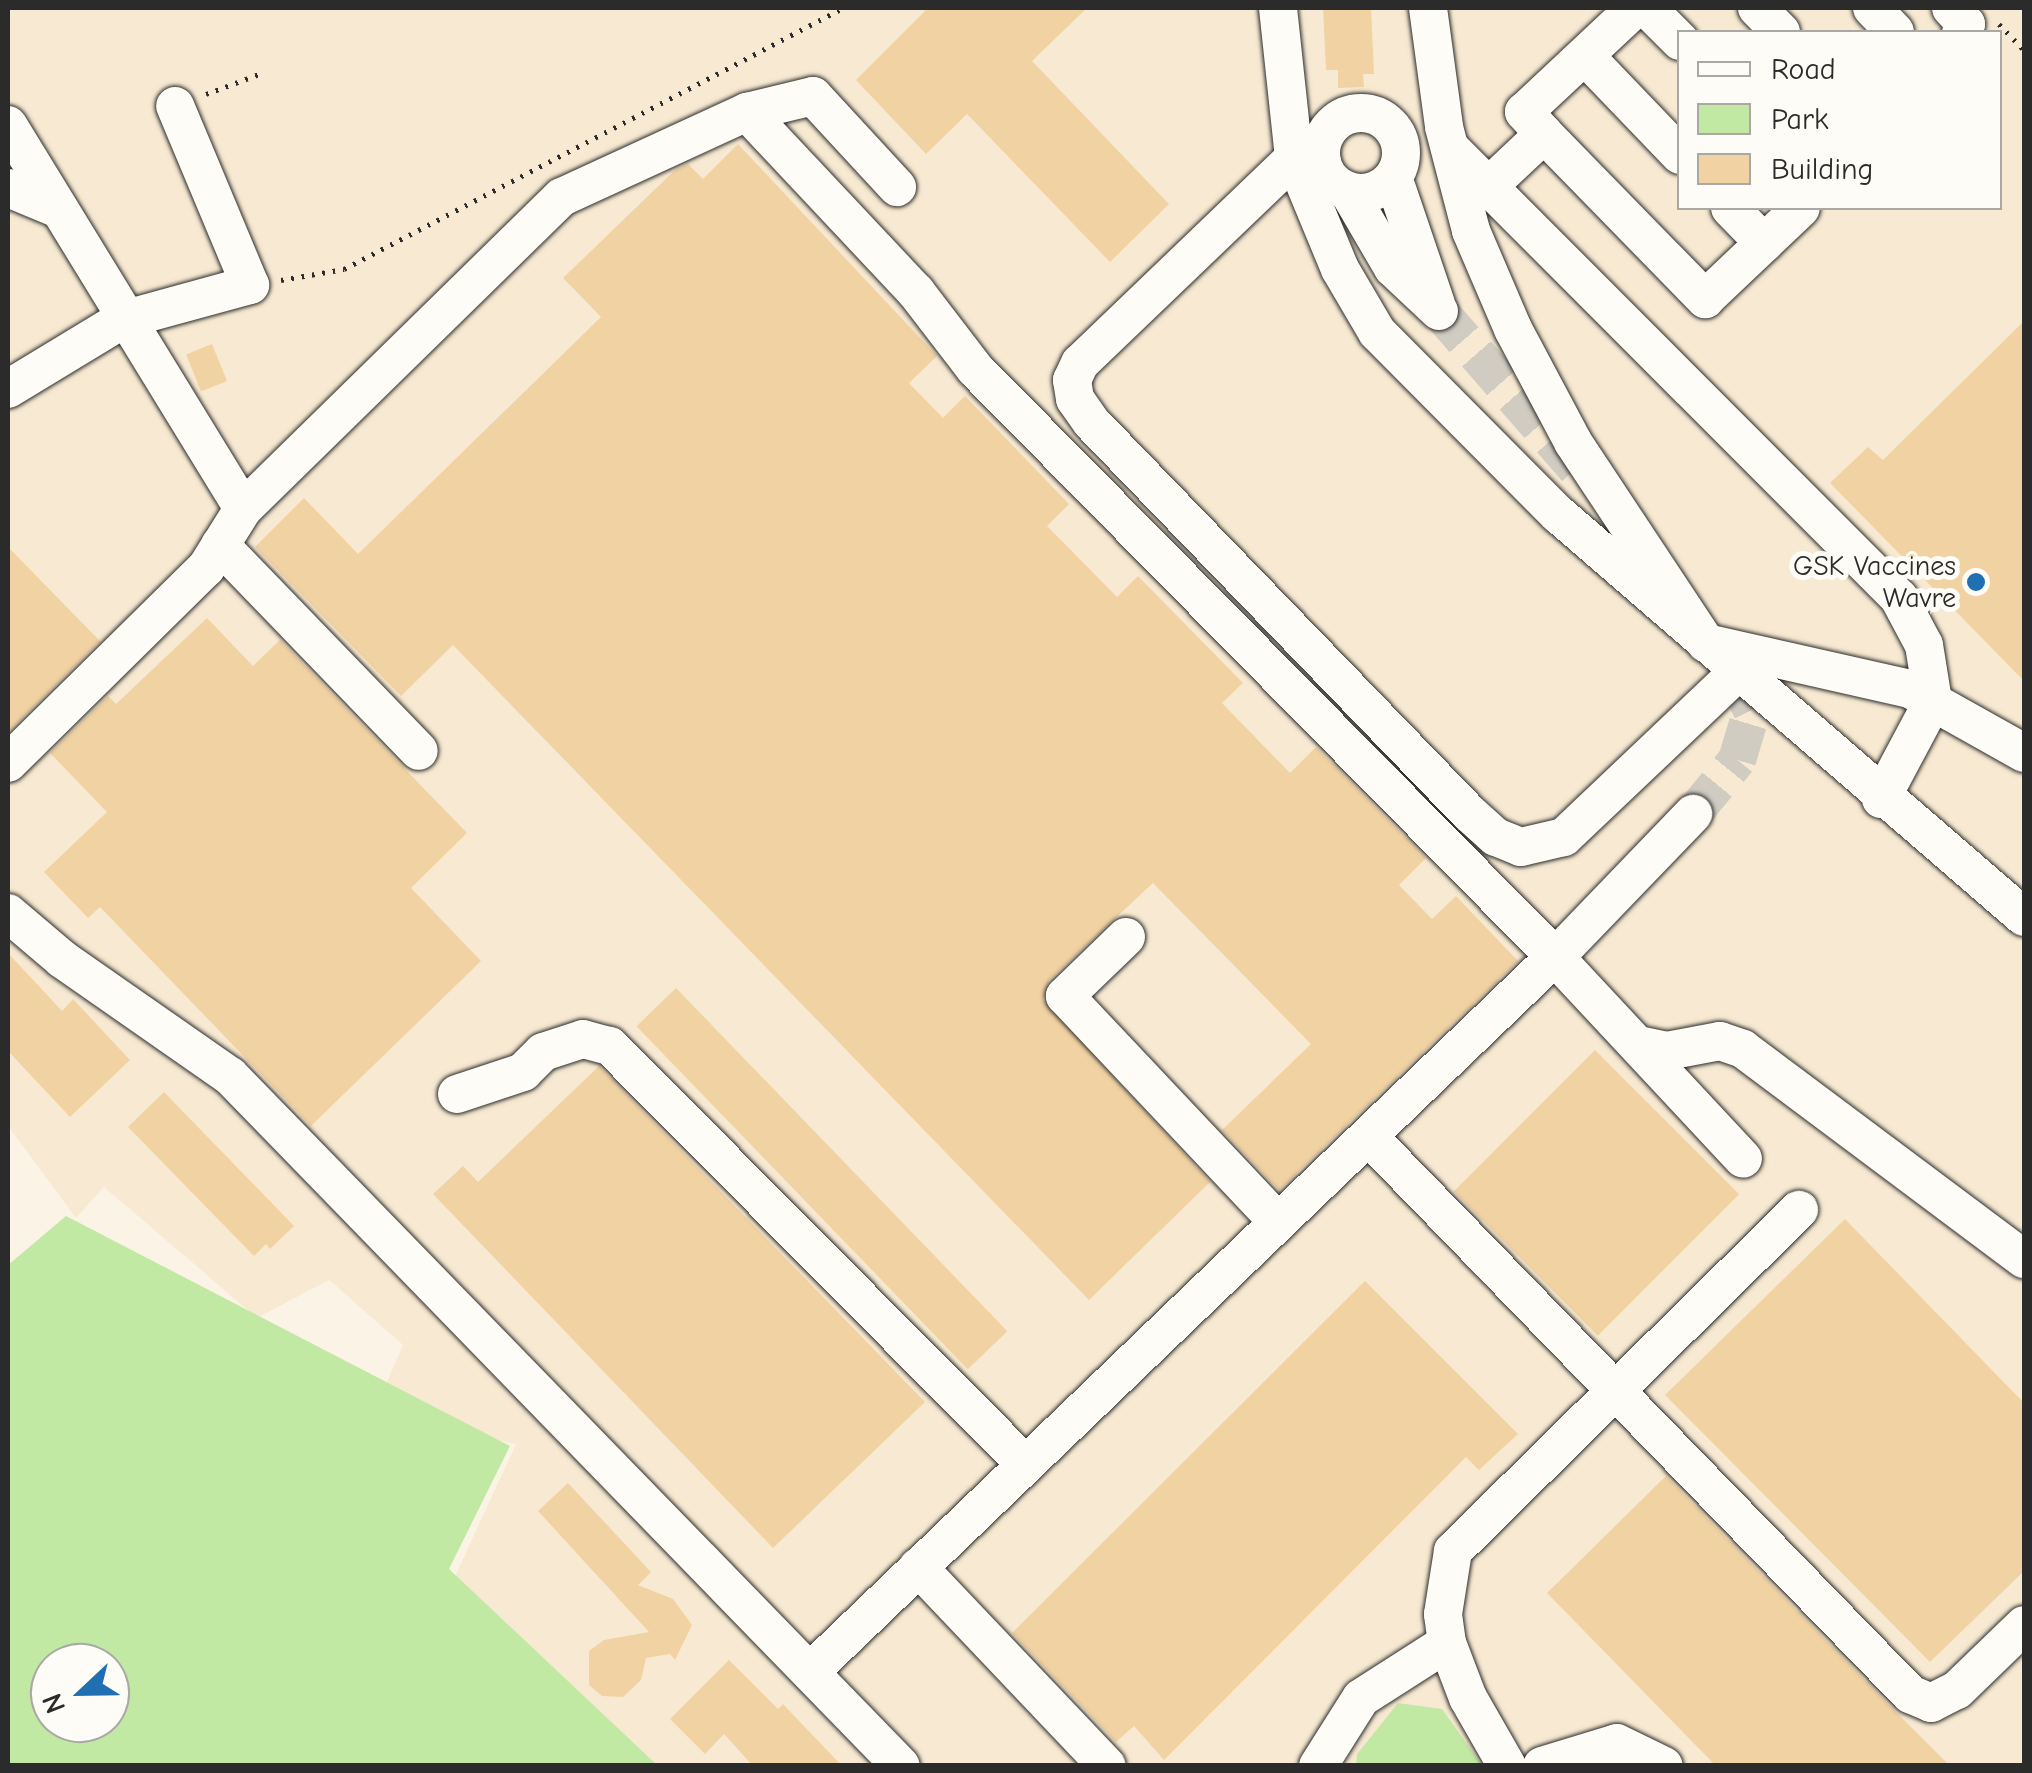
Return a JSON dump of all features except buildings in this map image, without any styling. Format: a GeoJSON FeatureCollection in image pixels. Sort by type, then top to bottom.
{"type":"FeatureCollection","features":[{"type":"Feature","properties":{"kind":"street"},"geometry":{"type":"LineString","coordinates":[[1278,8],[1308,160],[1340,269],[1377,332],[1558,514],[1881,798],[2024,916]]}},
{"type":"Feature","properties":{"kind":"street"},"geometry":{"type":"LineString","coordinates":[[1428,8],[1447,137],[1471,231],[1513,329],[1598,482],[1706,642],[1823,666],[1934,701],[2024,753]]}},
{"type":"Feature","properties":{"kind":"street"},"geometry":{"type":"LineString","coordinates":[[1635,8],[1524,112],[1705,300],[1799,210]]}},
{"type":"Feature","properties":{"kind":"street"},"geometry":{"type":"LineString","coordinates":[[1647,8],[1677,39]]}},
{"type":"Feature","properties":{"kind":"street"},"geometry":{"type":"LineString","coordinates":[[1757,8],[1779,30]]}},
{"type":"Feature","properties":{"kind":"street"},"geometry":{"type":"LineString","coordinates":[[1872,8],[1893,30]]}},
{"type":"Feature","properties":{"kind":"street"},"geometry":{"type":"LineString","coordinates":[[1950,8],[1966,24],[1979,27]]}},
{"type":"Feature","properties":{"kind":"street"},"geometry":{"type":"LineString","coordinates":[[1584,56],[1677,152]]}},
{"type":"Feature","properties":{"kind":"street"},"geometry":{"type":"LineString","coordinates":[[8,763],[206,568],[243,509],[562,198],[747,112],[813,96],[898,187]]}},
{"type":"Feature","properties":{"kind":"street"},"geometry":{"type":"LineString","coordinates":[[8,389],[122,320],[250,286],[175,106]]}},
{"type":"Feature","properties":{"kind":"street"},"geometry":{"type":"LineString","coordinates":[[747,112],[916,292],[975,369],[1554,956],[1744,1159]]}},
{"type":"Feature","properties":{"kind":"street"},"geometry":{"type":"LineString","coordinates":[[1308,160],[1348,191],[1392,268],[1439,312],[1396,158],[1372,115],[1345,116],[1325,135],[1308,160],[1080,363],[1072,380],[1075,399],[1433,751],[1496,837],[1543,846],[1564,837],[1739,672]]}},
{"type":"Feature","properties":{"kind":"street"},"geometry":{"type":"LineString","coordinates":[[8,125],[122,320],[243,509]]}},
{"type":"Feature","properties":{"kind":"street"},"geometry":{"type":"LineString","coordinates":[[1492,184],[1544,134]]}},
{"type":"Feature","properties":{"kind":"street"},"geometry":{"type":"LineString","coordinates":[[1348,191],[1374,191],[1396,158],[1447,137]]}},
{"type":"Feature","properties":{"kind":"street"},"geometry":{"type":"LineString","coordinates":[[1447,137],[1899,598],[1924,644],[1934,701],[1881,798]]}},
{"type":"Feature","properties":{"kind":"street"},"geometry":{"type":"LineString","coordinates":[[8,188],[56,208]]}},
{"type":"Feature","properties":{"kind":"street"},"geometry":{"type":"LineString","coordinates":[[1732,210],[1764,243]]}},
{"type":"Feature","properties":{"kind":"street"},"geometry":{"type":"LineString","coordinates":[[1558,514],[1598,482]]}},
{"type":"Feature","properties":{"kind":"street"},"geometry":{"type":"LineString","coordinates":[[220,546],[420,751]]}},
{"type":"Feature","properties":{"kind":"street"},"geometry":{"type":"LineString","coordinates":[[812,1671],[1554,956],[1693,814]]}},
{"type":"Feature","properties":{"kind":"street"},"geometry":{"type":"LineString","coordinates":[[8,913],[62,960],[230,1076],[901,1766]]}},
{"type":"Feature","properties":{"kind":"street"},"geometry":{"type":"LineString","coordinates":[[1126,937],[1065,996],[1278,1222]]}},
{"type":"Feature","properties":{"kind":"street"},"geometry":{"type":"LineString","coordinates":[[456,1094],[523,1072],[543,1052],[582,1039],[610,1046],[1025,1464]]}},
{"type":"Feature","properties":{"kind":"street"},"geometry":{"type":"LineString","coordinates":[[1639,1045],[1667,1050],[1720,1041],[1743,1049],[2024,1259]]}},
{"type":"Feature","properties":{"kind":"street"},"geometry":{"type":"LineString","coordinates":[[1368,1136],[1910,1694],[1931,1703],[1957,1690],[2024,1625]]}},
{"type":"Feature","properties":{"kind":"street"},"geometry":{"type":"LineString","coordinates":[[1507,1766],[1468,1698],[1447,1642],[1442,1614],[1453,1551],[1799,1210]]}},
{"type":"Feature","properties":{"kind":"street"},"geometry":{"type":"LineString","coordinates":[[918,1568],[1107,1766]]}},
{"type":"Feature","properties":{"kind":"street"},"geometry":{"type":"LineString","coordinates":[[1325,1760],[1362,1698],[1447,1642]]}},
{"type":"Feature","properties":{"kind":"street"},"geometry":{"type":"LineString","coordinates":[[1542,1766],[1617,1743],[1664,1766]]}},
{"type":"Feature","properties":{"kind":"path"},"geometry":{"type":"LineString","coordinates":[[250,286],[344,268],[843,8]]}},
{"type":"Feature","properties":{"kind":"path"},"geometry":{"type":"LineString","coordinates":[[175,106],[262,72]]}},
{"type":"Feature","properties":{"kind":"shaded area"},"geometry":{"type":"Polygon","coordinates":[[[8,8],[2024,8],[2024,1765],[649,1765],[450,1587],[516,1444],[373,1414],[403,1345],[329,1280],[257,1318],[104,1187],[76,1218],[8,1126],[8,8]]]}},
{"type":"Feature","properties":{"kind":"green space"},"geometry":{"type":"Polygon","coordinates":[[[66,1216],[510,1446],[449,1569],[657,1765],[8,1765],[8,1265],[66,1216]]]}},
{"type":"Feature","properties":{"kind":"green space"},"geometry":{"type":"Polygon","coordinates":[[[1398,1703],[1442,1709],[1482,1765],[1356,1765],[1357,1754],[1398,1703]]]}},
{"type":"Feature","properties":{"kind":"tunnel"},"geometry":{"type":"LineString","coordinates":[[1439,311],[1582,475]]}},
{"type":"Feature","properties":{"kind":"tunnel"},"geometry":{"type":"LineString","coordinates":[[1693,814],[1737,760],[1752,710],[1727,660]]}},
{"type":"Feature","properties":{"kind":"place","name":"GSK Vaccines Wavre"},"geometry":{"type":"Point","coordinates":[1976,582]}}]}
